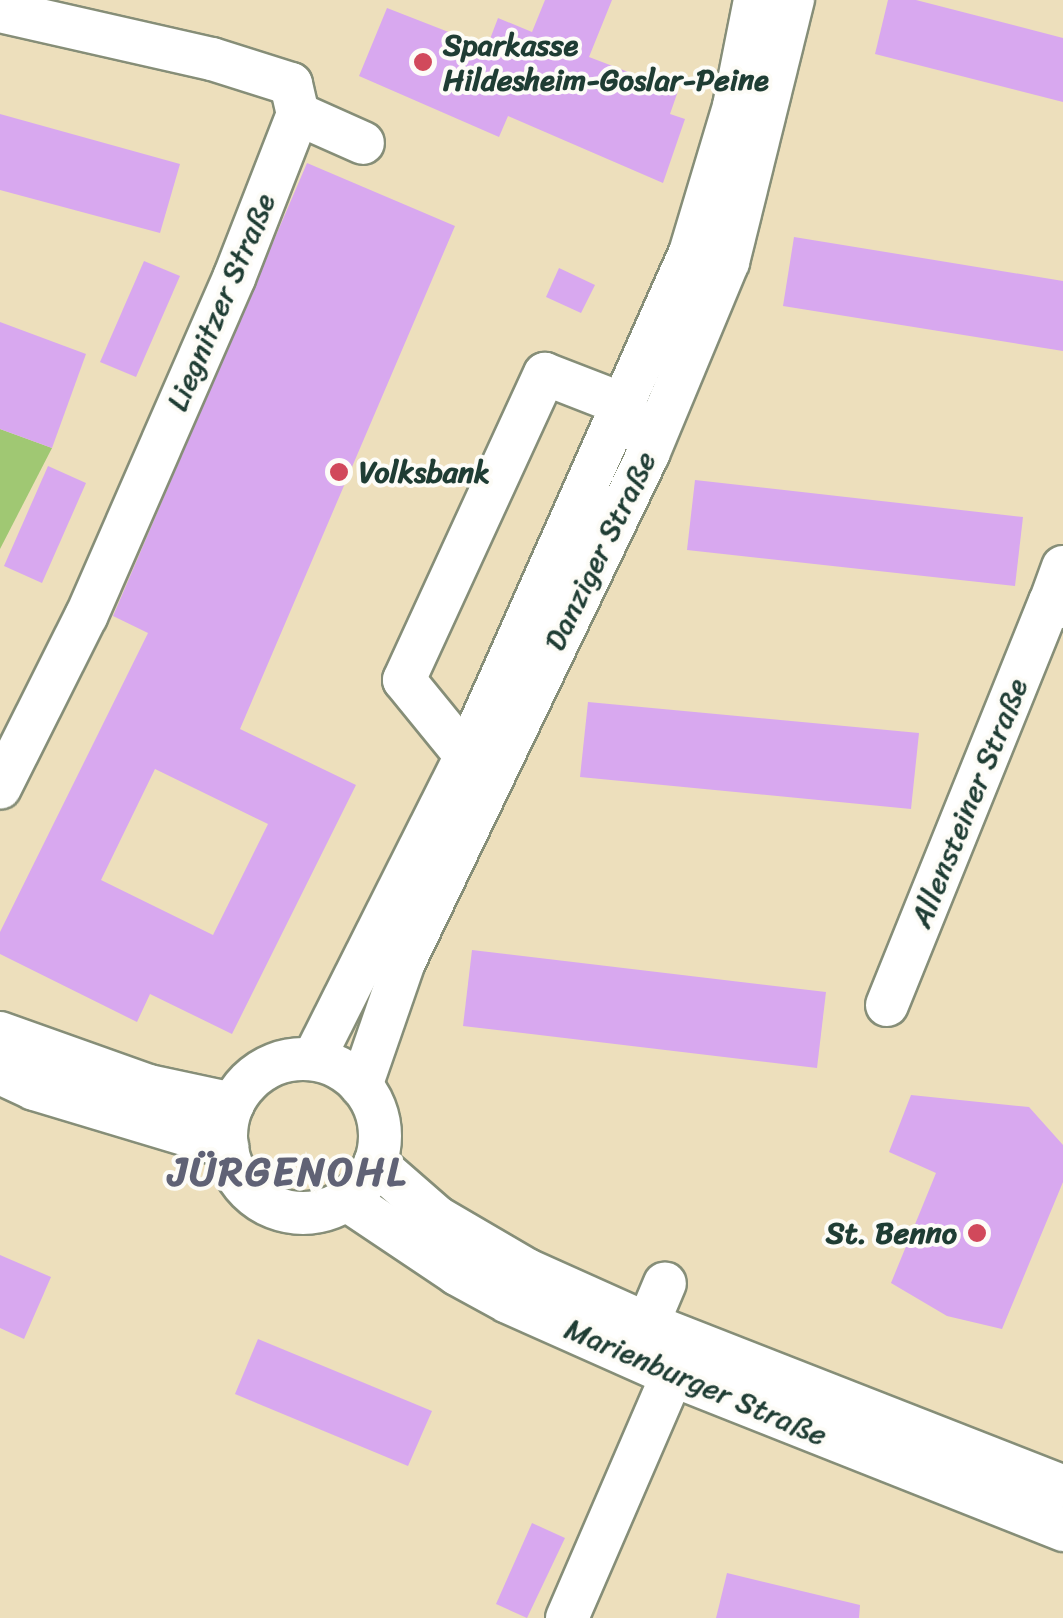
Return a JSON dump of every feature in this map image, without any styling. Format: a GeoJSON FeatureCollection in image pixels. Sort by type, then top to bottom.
{"type":"FeatureCollection","features":[{"type":"Feature","properties":{"kind":"street","name":"Danziger Straße"},"geometry":{"type":"LineString","coordinates":[[314,1058],[466,756],[626,406],[690,253],[734,106],[755,0]]}},
{"type":"Feature","properties":{"kind":"street","name":"Danziger Straße"},"geometry":{"type":"LineString","coordinates":[[361,1086],[404,962],[648,454],[728,262],[793,0]]}},
{"type":"Feature","properties":{"kind":"street"},"geometry":{"type":"LineString","coordinates":[[0,12],[212,59],[291,84],[298,114],[362,143]]}},
{"type":"Feature","properties":{"kind":"street","name":"Liegnitzer Straße"},"geometry":{"type":"LineString","coordinates":[[0,788],[86,616],[234,278],[298,114]]}},
{"type":"Feature","properties":{"kind":"street"},"geometry":{"type":"LineString","coordinates":[[466,756],[404,680],[544,374],[626,406],[648,454]]}},
{"type":"Feature","properties":{"kind":"street","name":"Allensteiner Straße"},"geometry":{"type":"LineString","coordinates":[[887,1005],[1059,592]]}},
{"type":"Feature","properties":{"kind":"street"},"geometry":{"type":"LineString","coordinates":[[0,1033],[149,1086],[233,1104]]}},
{"type":"Feature","properties":{"kind":"street"},"geometry":{"type":"LineString","coordinates":[[314,1058],[333,1065],[361,1086],[379,1122],[375,1163],[347,1200],[327,1210],[281,1211],[244,1186],[232,1167],[225,1130],[233,1104],[247,1083],[267,1068],[314,1058]]}},
{"type":"Feature","properties":{"kind":"street"},"geometry":{"type":"LineString","coordinates":[[0,1073],[34,1089],[227,1147]]}},
{"type":"Feature","properties":{"kind":"street","name":"Marienburger Straße"},"geometry":{"type":"LineString","coordinates":[[375,1163],[438,1218],[476,1244],[660,1349],[1063,1530]]}},
{"type":"Feature","properties":{"kind":"street","name":"Marienburger Straße"},"geometry":{"type":"LineString","coordinates":[[347,1200],[457,1274],[660,1349],[1063,1486]]}},
{"type":"Feature","properties":{"kind":"street"},"geometry":{"type":"LineString","coordinates":[[567,1618],[660,1349],[665,1283]]}},
{"type":"Feature","properties":{"kind":"green space"},"geometry":{"type":"Polygon","coordinates":[[[0,429],[52,448],[0,549],[0,429]]]}},
{"type":"Feature","properties":{"kind":"building"},"geometry":{"type":"Polygon","coordinates":[[[545,0],[612,0],[589,57],[678,91],[670,114],[685,119],[663,183],[508,116],[499,137],[359,76],[387,8],[487,47],[498,18],[532,32],[545,0]]]}},
{"type":"Feature","properties":{"kind":"building"},"geometry":{"type":"Polygon","coordinates":[[[888,0],[916,0],[1063,38],[1063,102],[875,54],[888,0]]]}},
{"type":"Feature","properties":{"kind":"building"},"geometry":{"type":"Polygon","coordinates":[[[0,114],[180,164],[160,233],[0,190],[0,114]]]}},
{"type":"Feature","properties":{"kind":"building"},"geometry":{"type":"Polygon","coordinates":[[[307,163],[455,226],[240,729],[356,785],[232,1034],[150,994],[137,1022],[0,954],[0,932],[148,633],[113,616],[307,163]],[[155,769],[101,880],[213,935],[268,824],[155,769]]]}},
{"type":"Feature","properties":{"kind":"building"},"geometry":{"type":"Polygon","coordinates":[[[794,237],[1063,281],[1063,351],[783,306],[794,237]]]}},
{"type":"Feature","properties":{"kind":"building"},"geometry":{"type":"Polygon","coordinates":[[[144,261],[180,276],[136,377],[100,362],[144,261]]]}},
{"type":"Feature","properties":{"kind":"building"},"geometry":{"type":"Polygon","coordinates":[[[559,268],[595,285],[581,313],[546,297],[559,268]]]}},
{"type":"Feature","properties":{"kind":"building"},"geometry":{"type":"Polygon","coordinates":[[[0,322],[86,354],[52,448],[0,429],[0,322]]]}},
{"type":"Feature","properties":{"kind":"building"},"geometry":{"type":"Polygon","coordinates":[[[48,466],[86,483],[42,583],[4,566],[48,466]]]}},
{"type":"Feature","properties":{"kind":"building"},"geometry":{"type":"Polygon","coordinates":[[[695,480],[1023,517],[1015,586],[687,550],[695,480]]]}},
{"type":"Feature","properties":{"kind":"building"},"geometry":{"type":"Polygon","coordinates":[[[588,702],[919,733],[911,809],[580,777],[588,702]]]}},
{"type":"Feature","properties":{"kind":"building"},"geometry":{"type":"Polygon","coordinates":[[[472,950],[826,992],[817,1068],[463,1026],[472,950]]]}},
{"type":"Feature","properties":{"kind":"building","name":"St. Benno"},"geometry":{"type":"Polygon","coordinates":[[[911,1095],[1029,1107],[1063,1145],[1063,1182],[1002,1329],[947,1316],[891,1283],[936,1173],[889,1152],[911,1095]]]}},
{"type":"Feature","properties":{"kind":"building"},"geometry":{"type":"Polygon","coordinates":[[[0,1255],[51,1277],[24,1339],[0,1328],[0,1255]]]}},
{"type":"Feature","properties":{"kind":"building"},"geometry":{"type":"Polygon","coordinates":[[[258,1339],[432,1411],[408,1466],[235,1394],[258,1339]]]}},
{"type":"Feature","properties":{"kind":"building"},"geometry":{"type":"Polygon","coordinates":[[[532,1523],[565,1538],[527,1618],[496,1604],[532,1523]]]}},
{"type":"Feature","properties":{"kind":"building"},"geometry":{"type":"Polygon","coordinates":[[[727,1573],[860,1605],[859,1618],[716,1618],[727,1573]]]}},
{"type":"Feature","properties":{"kind":"place","name":"Sparkasse Hildesheim-Goslar-Peine"},"geometry":{"type":"Point","coordinates":[423,62]}},
{"type":"Feature","properties":{"kind":"place","name":"Volksbank"},"geometry":{"type":"Point","coordinates":[339,472]}},
{"type":"Feature","properties":{"kind":"place","name":"St. Benno"},"geometry":{"type":"Point","coordinates":[977,1233]}},
{"type":"Feature","properties":{"kind":"district","name":"JÜRGENOHL"},"geometry":{"type":"Point","coordinates":[288,1172]}}]}
